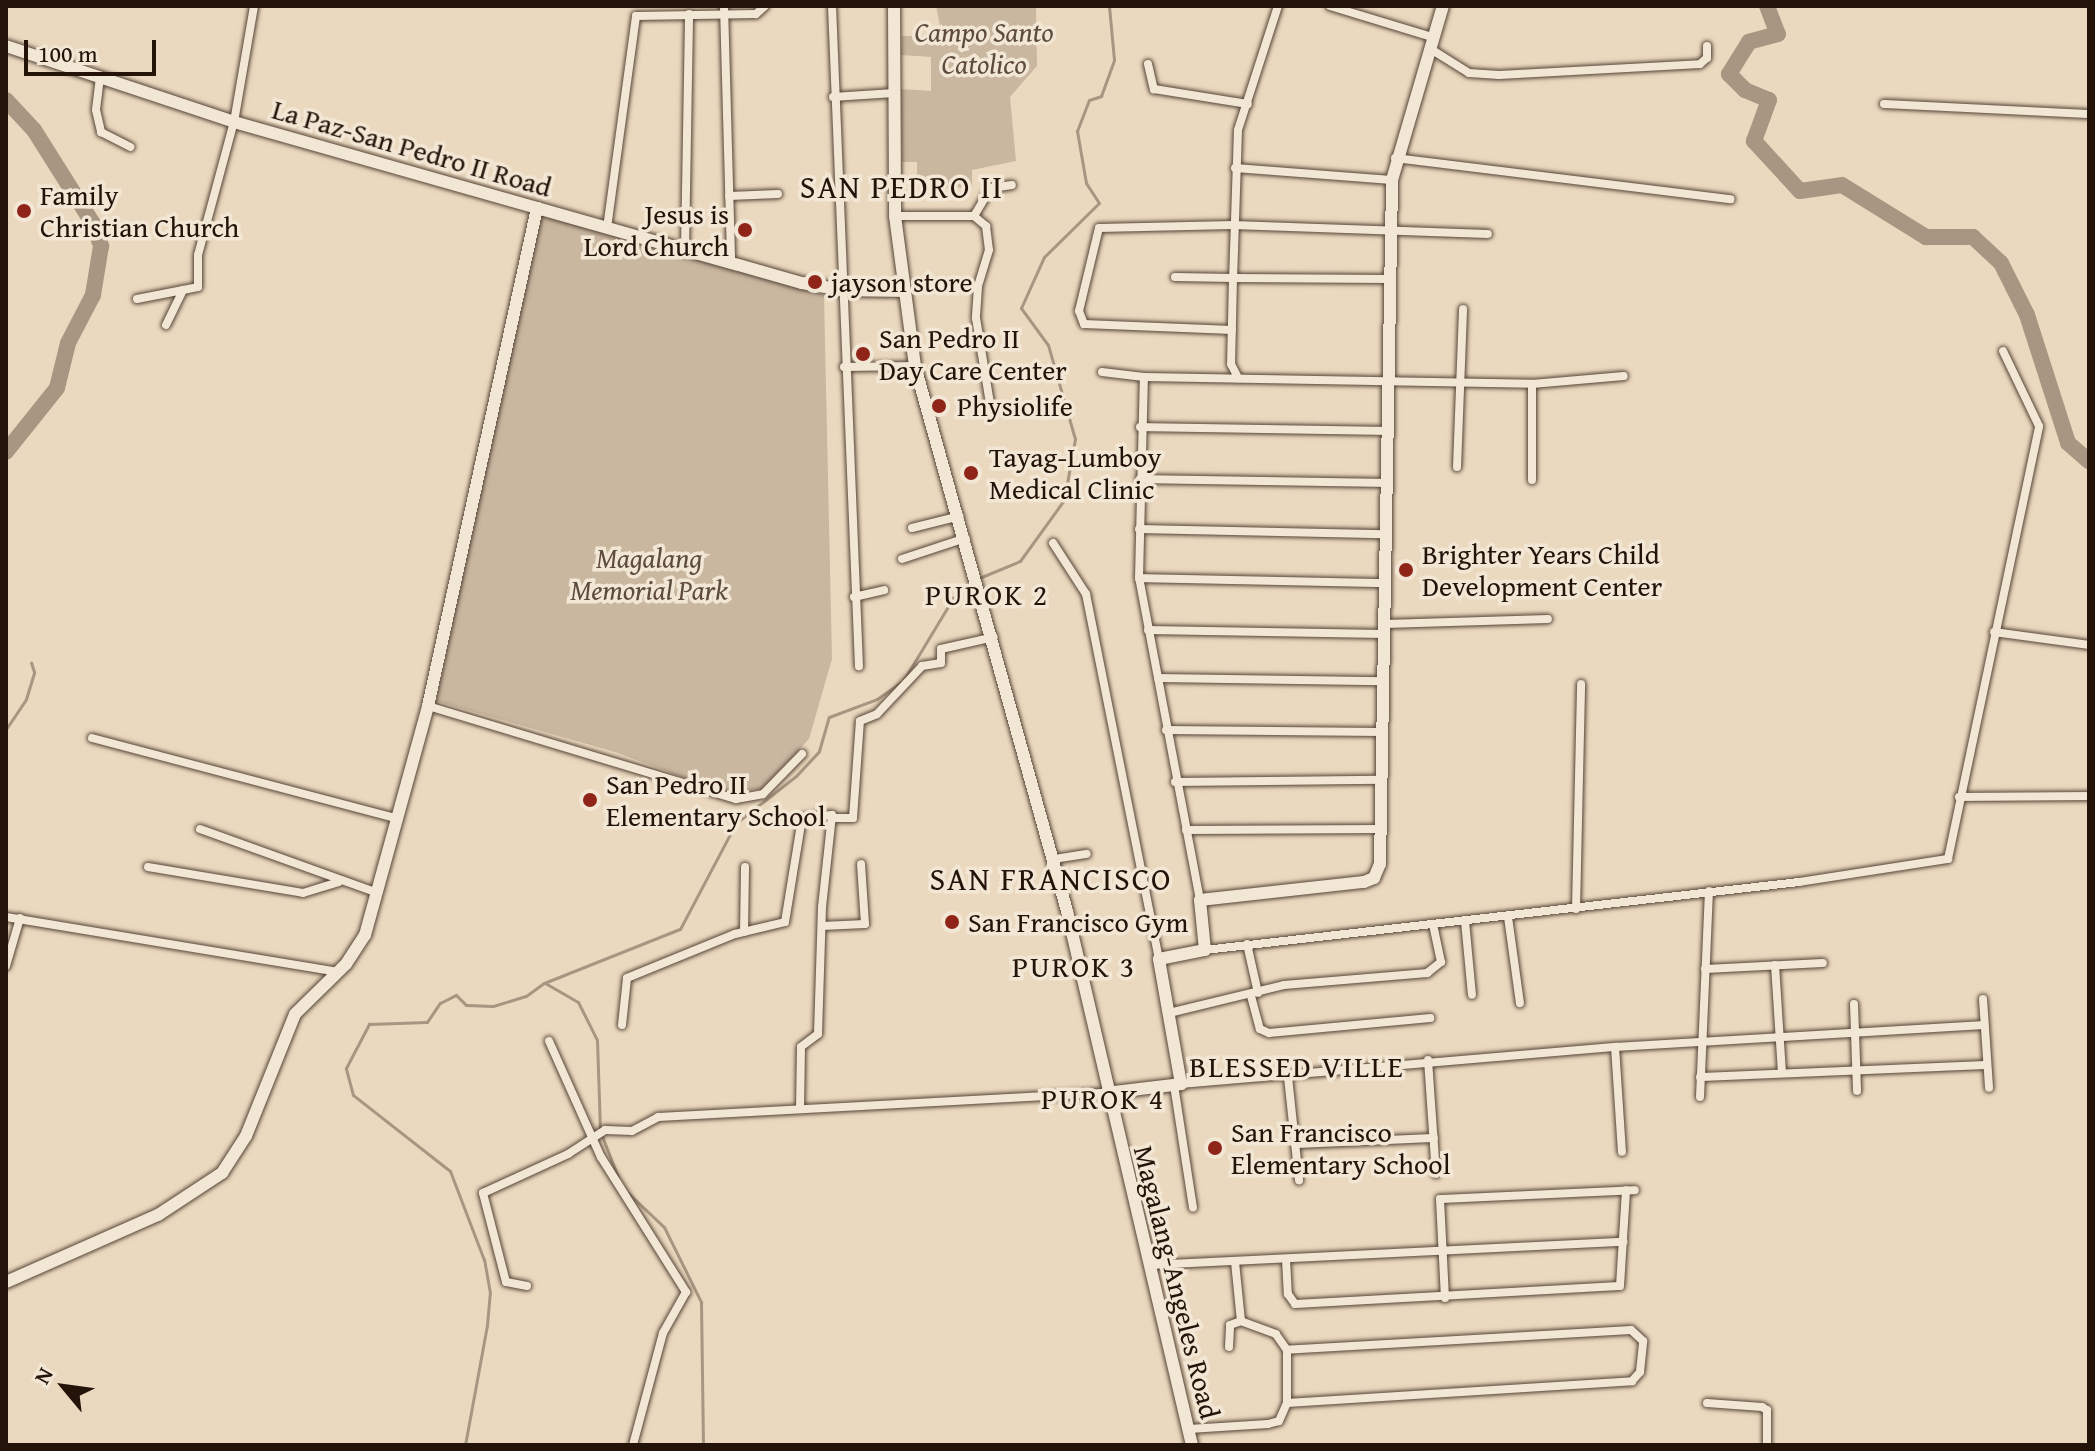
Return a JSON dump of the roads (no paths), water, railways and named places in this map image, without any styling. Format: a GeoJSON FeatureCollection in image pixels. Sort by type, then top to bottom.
{"type":"FeatureCollection","features":[{"type":"Feature","properties":{"kind":"street"},"geometry":{"type":"LineString","coordinates":[[137,299],[198,287],[198,255],[234,122],[254,6]]}},
{"type":"Feature","properties":{"kind":"street"},"geometry":{"type":"LineString","coordinates":[[607,228],[635,19],[641,14],[724,10],[756,14],[765,6]]}},
{"type":"Feature","properties":{"kind":"street"},"geometry":{"type":"LineString","coordinates":[[832,6],[844,367],[859,666]]}},
{"type":"Feature","properties":{"kind":"street","name":"Magalang-Angeles Road"},"geometry":{"type":"LineString","coordinates":[[894,6],[895,216],[915,366],[982,590],[1054,859],[1106,1093],[1192,1445]]}},
{"type":"Feature","properties":{"kind":"street"},"geometry":{"type":"LineString","coordinates":[[1238,378],[1231,364],[1238,130],[1278,6]]}},
{"type":"Feature","properties":{"kind":"street"},"geometry":{"type":"LineString","coordinates":[[1330,6],[1431,42],[1469,73],[1499,75],[1700,64],[1707,58],[1707,46]]}},
{"type":"Feature","properties":{"kind":"street"},"geometry":{"type":"LineString","coordinates":[[1200,900],[1364,882],[1374,878],[1380,864],[1392,180],[1394,157],[1443,6]]}},
{"type":"Feature","properties":{"kind":"street"},"geometry":{"type":"LineString","coordinates":[[724,10],[731,262]]}},
{"type":"Feature","properties":{"kind":"street"},"geometry":{"type":"LineString","coordinates":[[685,249],[689,14]]}},
{"type":"Feature","properties":{"kind":"street","name":"La Paz-San Pedro II Road"},"geometry":{"type":"LineString","coordinates":[[6,46],[234,122],[731,262],[841,290],[904,291]]}},
{"type":"Feature","properties":{"kind":"street"},"geometry":{"type":"LineString","coordinates":[[1148,64],[1154,89],[1248,104]]}},
{"type":"Feature","properties":{"kind":"street"},"geometry":{"type":"LineString","coordinates":[[100,77],[96,110],[101,132],[130,147]]}},
{"type":"Feature","properties":{"kind":"street"},"geometry":{"type":"LineString","coordinates":[[833,97],[894,93]]}},
{"type":"Feature","properties":{"kind":"street"},"geometry":{"type":"LineString","coordinates":[[1884,104],[2089,114]]}},
{"type":"Feature","properties":{"kind":"street"},"geometry":{"type":"LineString","coordinates":[[1394,157],[1731,199]]}},
{"type":"Feature","properties":{"kind":"street"},"geometry":{"type":"LineString","coordinates":[[1235,168],[1392,180]]}},
{"type":"Feature","properties":{"kind":"street"},"geometry":{"type":"LineString","coordinates":[[974,216],[991,188],[1012,185]]}},
{"type":"Feature","properties":{"kind":"street"},"geometry":{"type":"LineString","coordinates":[[729,196],[778,194]]}},
{"type":"Feature","properties":{"kind":"street"},"geometry":{"type":"LineString","coordinates":[[6,1282],[158,1215],[222,1173],[246,1136],[295,1014],[338,972],[360,945],[378,893],[428,706],[537,208]]}},
{"type":"Feature","properties":{"kind":"street"},"geometry":{"type":"LineString","coordinates":[[895,216],[974,216],[986,226],[988,241],[976,318],[991,410]]}},
{"type":"Feature","properties":{"kind":"street"},"geometry":{"type":"LineString","coordinates":[[1232,330],[1096,327],[1081,322],[1079,311],[1102,226],[1233,225],[1488,234]]}},
{"type":"Feature","properties":{"kind":"street"},"geometry":{"type":"LineString","coordinates":[[1175,277],[1389,279]]}},
{"type":"Feature","properties":{"kind":"street"},"geometry":{"type":"LineString","coordinates":[[166,325],[183,290]]}},
{"type":"Feature","properties":{"kind":"street"},"geometry":{"type":"LineString","coordinates":[[1457,467],[1463,309]]}},
{"type":"Feature","properties":{"kind":"street"},"geometry":{"type":"LineString","coordinates":[[1159,959],[1247,944],[1508,917],[1939,863],[1952,849],[1959,797],[2039,426],[2003,351]]}},
{"type":"Feature","properties":{"kind":"street"},"geometry":{"type":"LineString","coordinates":[[844,367],[915,366]]}},
{"type":"Feature","properties":{"kind":"street"},"geometry":{"type":"LineString","coordinates":[[1102,372],[1144,377],[1532,384],[1624,376]]}},
{"type":"Feature","properties":{"kind":"street"},"geometry":{"type":"LineString","coordinates":[[1144,377],[1140,427],[1139,578],[1175,782],[1200,900],[1205,950]]}},
{"type":"Feature","properties":{"kind":"street"},"geometry":{"type":"LineString","coordinates":[[1532,384],[1532,480]]}},
{"type":"Feature","properties":{"kind":"street"},"geometry":{"type":"LineString","coordinates":[[1140,427],[1387,431]]}},
{"type":"Feature","properties":{"kind":"street"},"geometry":{"type":"LineString","coordinates":[[1140,479],[1386,483]]}},
{"type":"Feature","properties":{"kind":"street"},"geometry":{"type":"LineString","coordinates":[[912,528],[960,515]]}},
{"type":"Feature","properties":{"kind":"street"},"geometry":{"type":"LineString","coordinates":[[1139,529],[1384,534]]}},
{"type":"Feature","properties":{"kind":"street"},"geometry":{"type":"LineString","coordinates":[[902,559],[967,538]]}},
{"type":"Feature","properties":{"kind":"street"},"geometry":{"type":"LineString","coordinates":[[1053,543],[1086,594],[1169,1013],[1193,1208]]}},
{"type":"Feature","properties":{"kind":"street"},"geometry":{"type":"LineString","coordinates":[[1139,578],[1385,583]]}},
{"type":"Feature","properties":{"kind":"street"},"geometry":{"type":"LineString","coordinates":[[854,597],[884,590]]}},
{"type":"Feature","properties":{"kind":"street"},"geometry":{"type":"LineString","coordinates":[[1148,630],[1384,629],[1548,619]]}},
{"type":"Feature","properties":{"kind":"street"},"geometry":{"type":"LineString","coordinates":[[1994,632],[2089,645]]}},
{"type":"Feature","properties":{"kind":"street"},"geometry":{"type":"LineString","coordinates":[[622,1025],[627,978],[744,932],[787,920],[802,818],[853,818],[860,721],[877,714],[922,666],[941,663],[941,649],[994,637]]}},
{"type":"Feature","properties":{"kind":"street"},"geometry":{"type":"LineString","coordinates":[[1158,678],[1384,681]]}},
{"type":"Feature","properties":{"kind":"street"},"geometry":{"type":"LineString","coordinates":[[1576,909],[1581,684]]}},
{"type":"Feature","properties":{"kind":"street"},"geometry":{"type":"LineString","coordinates":[[428,706],[736,799],[763,794],[802,754]]}},
{"type":"Feature","properties":{"kind":"street"},"geometry":{"type":"LineString","coordinates":[[1166,730],[1382,732]]}},
{"type":"Feature","properties":{"kind":"street"},"geometry":{"type":"LineString","coordinates":[[92,738],[398,819]]}},
{"type":"Feature","properties":{"kind":"street"},"geometry":{"type":"LineString","coordinates":[[1175,782],[1382,780]]}},
{"type":"Feature","properties":{"kind":"street"},"geometry":{"type":"LineString","coordinates":[[1959,797],[2089,796]]}},
{"type":"Feature","properties":{"kind":"street"},"geometry":{"type":"LineString","coordinates":[[800,1108],[801,1047],[818,1034],[822,926],[834,818]]}},
{"type":"Feature","properties":{"kind":"street"},"geometry":{"type":"LineString","coordinates":[[200,829],[296,859],[338,882],[378,893]]}},
{"type":"Feature","properties":{"kind":"street"},"geometry":{"type":"LineString","coordinates":[[1186,830],[1382,829]]}},
{"type":"Feature","properties":{"kind":"street"},"geometry":{"type":"LineString","coordinates":[[1054,859],[1087,854]]}},
{"type":"Feature","properties":{"kind":"street"},"geometry":{"type":"LineString","coordinates":[[822,926],[865,924],[861,864]]}},
{"type":"Feature","properties":{"kind":"street"},"geometry":{"type":"LineString","coordinates":[[148,867],[303,893],[338,882]]}},
{"type":"Feature","properties":{"kind":"street"},"geometry":{"type":"LineString","coordinates":[[744,932],[745,867]]}},
{"type":"Feature","properties":{"kind":"street"},"geometry":{"type":"LineString","coordinates":[[1700,1097],[1709,891]]}},
{"type":"Feature","properties":{"kind":"street"},"geometry":{"type":"LineString","coordinates":[[6,917],[338,972]]}},
{"type":"Feature","properties":{"kind":"street"},"geometry":{"type":"LineString","coordinates":[[1508,917],[1520,1003]]}},
{"type":"Feature","properties":{"kind":"street"},"geometry":{"type":"LineString","coordinates":[[6,966],[20,918]]}},
{"type":"Feature","properties":{"kind":"street"},"geometry":{"type":"LineString","coordinates":[[1465,921],[1472,995]]}},
{"type":"Feature","properties":{"kind":"street"},"geometry":{"type":"LineString","coordinates":[[1169,1013],[1284,985],[1437,970],[1441,957],[1433,924]]}},
{"type":"Feature","properties":{"kind":"street"},"geometry":{"type":"LineString","coordinates":[[1247,944],[1260,1029],[1269,1033],[1430,1018]]}},
{"type":"Feature","properties":{"kind":"street"},"geometry":{"type":"LineString","coordinates":[[1705,969],[1823,963]]}},
{"type":"Feature","properties":{"kind":"street"},"geometry":{"type":"LineString","coordinates":[[1775,965],[1782,1073]]}},
{"type":"Feature","properties":{"kind":"street"},"geometry":{"type":"LineString","coordinates":[[1983,999],[1989,1088]]}},
{"type":"Feature","properties":{"kind":"street"},"geometry":{"type":"LineString","coordinates":[[1854,1004],[1857,1091]]}},
{"type":"Feature","properties":{"kind":"street"},"geometry":{"type":"LineString","coordinates":[[527,1286],[506,1282],[483,1193],[568,1154],[593,1135],[641,1128],[658,1117],[1106,1093],[1288,1077],[1428,1060],[1780,1035],[1984,1025]]}},
{"type":"Feature","properties":{"kind":"street"},"geometry":{"type":"LineString","coordinates":[[549,1041],[627,1201],[686,1292],[663,1333],[633,1445]]}},
{"type":"Feature","properties":{"kind":"street"},"geometry":{"type":"LineString","coordinates":[[1615,1047],[1622,1152]]}},
{"type":"Feature","properties":{"kind":"street"},"geometry":{"type":"LineString","coordinates":[[1428,1060],[1436,1174]]}},
{"type":"Feature","properties":{"kind":"street"},"geometry":{"type":"LineString","coordinates":[[1700,1077],[1987,1065]]}},
{"type":"Feature","properties":{"kind":"street"},"geometry":{"type":"LineString","coordinates":[[1288,1077],[1299,1180]]}},
{"type":"Feature","properties":{"kind":"street"},"geometry":{"type":"LineString","coordinates":[[1295,1144],[1434,1138]]}},
{"type":"Feature","properties":{"kind":"street"},"geometry":{"type":"LineString","coordinates":[[1286,1259],[1288,1294],[1295,1304],[1445,1298],[1620,1286],[1630,1190],[1440,1199],[1445,1298]]}},
{"type":"Feature","properties":{"kind":"street"},"geometry":{"type":"LineString","coordinates":[[1149,1265],[1443,1248],[1623,1242]]}},
{"type":"Feature","properties":{"kind":"street"},"geometry":{"type":"LineString","coordinates":[[1235,1262],[1241,1321]]}},
{"type":"Feature","properties":{"kind":"street"},"geometry":{"type":"LineString","coordinates":[[1189,1429],[1279,1421],[1287,1403],[1287,1350],[1276,1334],[1241,1321],[1230,1325],[1229,1347]]}},
{"type":"Feature","properties":{"kind":"street"},"geometry":{"type":"LineString","coordinates":[[1287,1350],[1631,1330],[1643,1341],[1640,1372],[1632,1381],[1287,1403]]}},
{"type":"Feature","properties":{"kind":"street"},"geometry":{"type":"LineString","coordinates":[[1707,1403],[1762,1407],[1767,1410],[1767,1445]]}},
{"type":"Feature","properties":{"kind":"waterway"},"geometry":{"type":"LineString","coordinates":[[979,578],[1020,561],[1064,500],[1075,439],[1048,345],[1021,308],[1044,257],[1099,203],[1086,183],[1077,131],[1089,100],[1101,96],[1114,60],[1109,6]]}},
{"type":"Feature","properties":{"kind":"waterway"},"geometry":{"type":"LineString","coordinates":[[1767,6],[1778,34],[1749,42],[1729,74],[1745,90],[1769,100],[1754,141],[1800,191],[1842,185],[1926,237],[1973,237],[2001,263],[2027,315],[2068,443],[2089,461]]}},
{"type":"Feature","properties":{"kind":"waterway"},"geometry":{"type":"LineString","coordinates":[[6,100],[34,130],[92,222],[101,246],[93,295],[68,343],[57,388],[6,452]]}},
{"type":"Feature","properties":{"kind":"waterway"},"geometry":{"type":"LineString","coordinates":[[465,1445],[487,1325],[490,1293],[484,1260],[450,1171],[353,1095],[346,1068],[369,1024],[427,1022],[440,1003],[456,995],[466,1005],[493,1006],[526,996],[544,983],[680,929],[736,823],[796,776],[819,751],[829,717],[877,699],[903,681],[953,598],[970,585]]}},
{"type":"Feature","properties":{"kind":"waterway"},"geometry":{"type":"LineString","coordinates":[[6,729],[26,699],[34,672],[31,662]]}},
{"type":"Feature","properties":{"kind":"waterway"},"geometry":{"type":"LineString","coordinates":[[545,983],[578,1002],[597,1040],[600,1131]]}},
{"type":"Feature","properties":{"kind":"waterway"},"geometry":{"type":"LineString","coordinates":[[602,1136],[618,1177]]}},
{"type":"Feature","properties":{"kind":"waterway"},"geometry":{"type":"LineString","coordinates":[[628,1193],[664,1227],[701,1302],[703,1445]]}},
{"type":"Feature","properties":{"kind":"place","name":"Family Christian Church"},"geometry":{"type":"Point","coordinates":[24,211]}},
{"type":"Feature","properties":{"kind":"place","name":"Jesus is Lord Church"},"geometry":{"type":"Point","coordinates":[745,230]}},
{"type":"Feature","properties":{"kind":"place","name":"jayson store"},"geometry":{"type":"Point","coordinates":[815,282]}},
{"type":"Feature","properties":{"kind":"place","name":"San Pedro II Day Care Center"},"geometry":{"type":"Point","coordinates":[863,354]}},
{"type":"Feature","properties":{"kind":"place","name":"Physiolife"},"geometry":{"type":"Point","coordinates":[939,406]}},
{"type":"Feature","properties":{"kind":"place","name":"Tayag-Lumboy Medical Clinic"},"geometry":{"type":"Point","coordinates":[971,473]}},
{"type":"Feature","properties":{"kind":"place","name":"Brighter Years Child Development Center"},"geometry":{"type":"Point","coordinates":[1406,570]}},
{"type":"Feature","properties":{"kind":"place","name":"San Pedro Ⅱ Elementary School"},"geometry":{"type":"Point","coordinates":[590,800]}},
{"type":"Feature","properties":{"kind":"place","name":"San Francisco Gym"},"geometry":{"type":"Point","coordinates":[952,922]}},
{"type":"Feature","properties":{"kind":"place","name":"San Francisco Elementary School"},"geometry":{"type":"Point","coordinates":[1215,1148]}},
{"type":"Feature","properties":{"kind":"district","name":"SAN PEDRO II"},"geometry":{"type":"Point","coordinates":[902,187]}},
{"type":"Feature","properties":{"kind":"district","name":"PUROK 2"},"geometry":{"type":"Point","coordinates":[987,594]}},
{"type":"Feature","properties":{"kind":"district","name":"SAN FRANCISCO"},"geometry":{"type":"Point","coordinates":[1051,879]}},
{"type":"Feature","properties":{"kind":"district","name":"PUROK 3"},"geometry":{"type":"Point","coordinates":[1074,966]}},
{"type":"Feature","properties":{"kind":"district","name":"BLESSED VILLE"},"geometry":{"type":"Point","coordinates":[1297,1066]}},
{"type":"Feature","properties":{"kind":"district","name":"PUROK 4"},"geometry":{"type":"Point","coordinates":[1103,1098]}},
{"type":"Feature","properties":{"kind":"park label","name":"Campo Santo Catolico"},"geometry":{"type":"Point","coordinates":[984,48]}},
{"type":"Feature","properties":{"kind":"park label","name":"Magalang Memorial Park"},"geometry":{"type":"Point","coordinates":[649,574]}}]}
